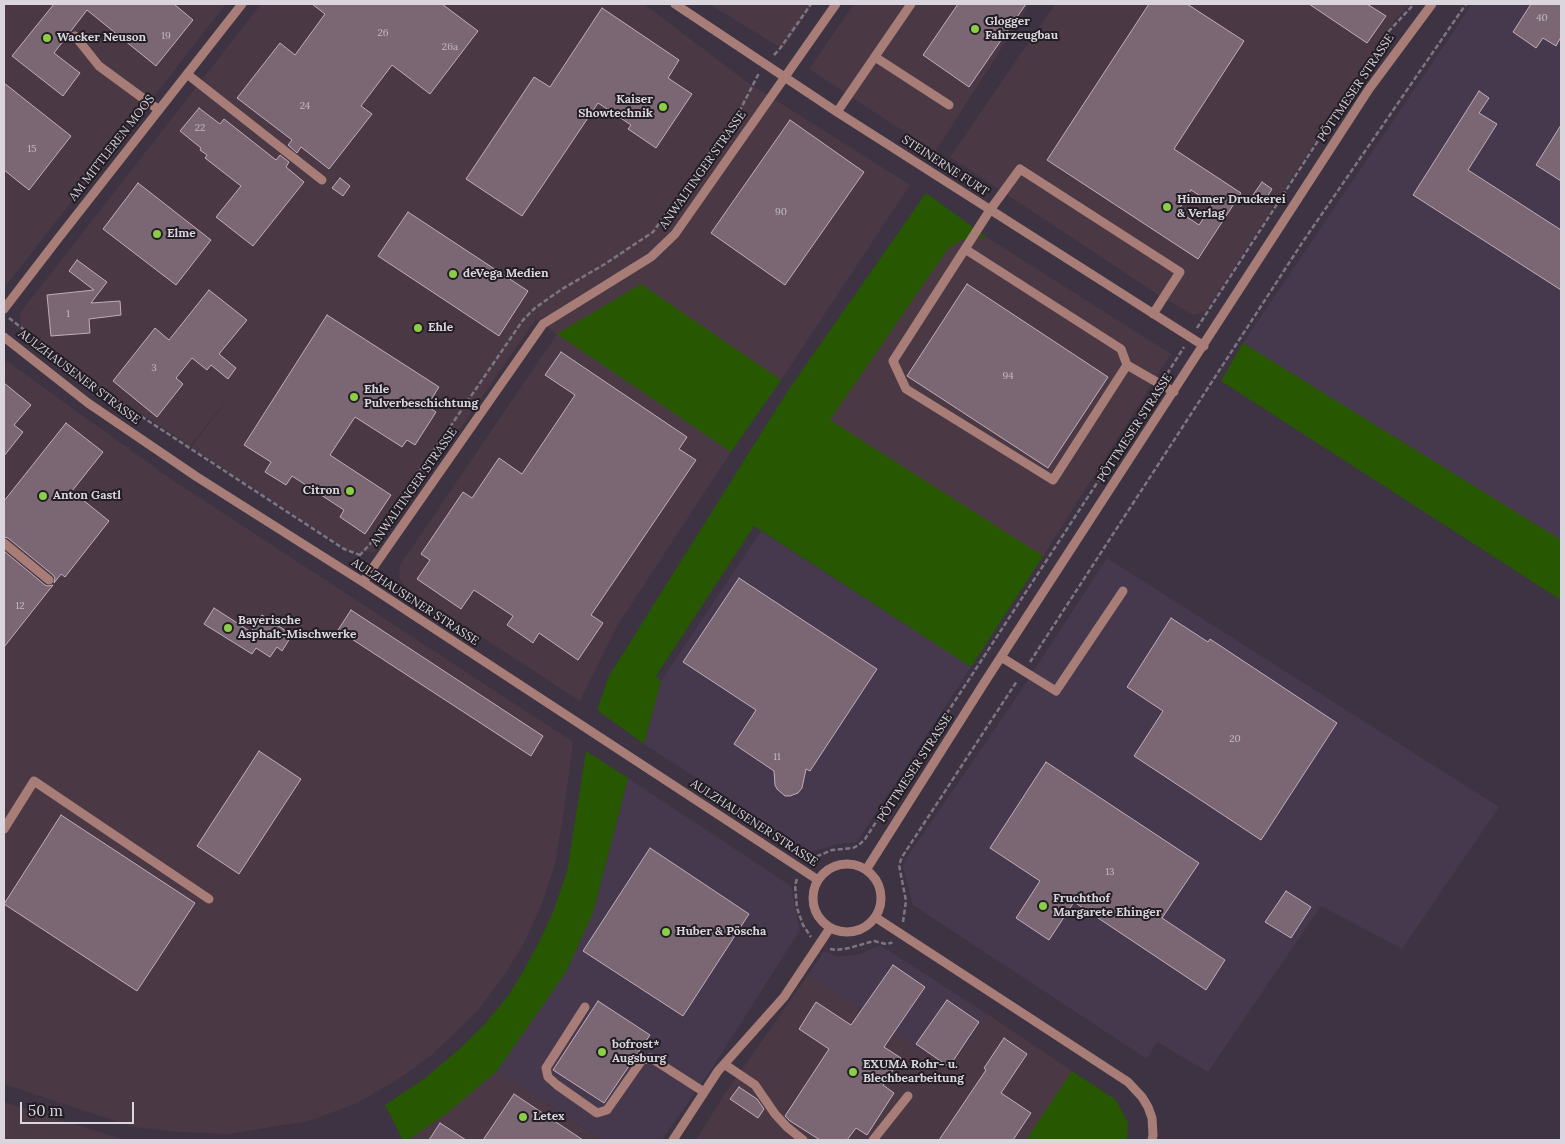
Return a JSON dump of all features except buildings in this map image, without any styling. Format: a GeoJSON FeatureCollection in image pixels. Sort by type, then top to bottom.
{"type":"FeatureCollection","features":[{"type":"Feature","properties":{"kind":"street","name":"AM MITTLEREN MOOS"},"geometry":{"type":"LineString","coordinates":[[4,309],[242,4]]}},
{"type":"Feature","properties":{"kind":"street","name":"STEINERNE FURT"},"geometry":{"type":"LineString","coordinates":[[675,4],[837,112],[1204,346]]}},
{"type":"Feature","properties":{"kind":"street","name":"ANWALTINGER STRASSE"},"geometry":{"type":"LineString","coordinates":[[363,582],[544,324],[651,257],[675,234],[836,4]]}},
{"type":"Feature","properties":{"kind":"street"},"geometry":{"type":"LineString","coordinates":[[837,112],[911,4]]}},
{"type":"Feature","properties":{"kind":"street","name":"PÖTTMESER STRASSE"},"geometry":{"type":"LineString","coordinates":[[866,870],[1001,657],[1369,89],[1432,4]]}},
{"type":"Feature","properties":{"kind":"street"},"geometry":{"type":"LineString","coordinates":[[75,36],[99,66],[158,110]]}},
{"type":"Feature","properties":{"kind":"street"},"geometry":{"type":"LineString","coordinates":[[875,57],[949,105]]}},
{"type":"Feature","properties":{"kind":"street"},"geometry":{"type":"LineString","coordinates":[[187,74],[322,180]]}},
{"type":"Feature","properties":{"kind":"street"},"geometry":{"type":"LineString","coordinates":[[1128,365],[1053,480],[906,389],[893,362],[990,210],[1020,169],[1180,272],[1154,314]]}},
{"type":"Feature","properties":{"kind":"street"},"geometry":{"type":"LineString","coordinates":[[966,249],[1121,350],[1128,365],[1174,392]]}},
{"type":"Feature","properties":{"kind":"street","name":"AULZHAUSENER STRASSE"},"geometry":{"type":"LineString","coordinates":[[4,336],[88,402],[197,477],[363,582],[818,880]]}},
{"type":"Feature","properties":{"kind":"street"},"geometry":{"type":"LineString","coordinates":[[4,544],[49,580]]}},
{"type":"Feature","properties":{"kind":"street"},"geometry":{"type":"LineString","coordinates":[[1001,657],[1056,691],[1123,591]]}},
{"type":"Feature","properties":{"kind":"street"},"geometry":{"type":"LineString","coordinates":[[4,829],[34,781],[209,899]]}},
{"type":"Feature","properties":{"kind":"street"},"geometry":{"type":"LineString","coordinates":[[856,865],[866,870],[879,886],[880,907],[875,917],[868,924],[855,931],[840,932],[822,923],[817,915],[812,897],[818,880],[834,866],[856,865]]}},
{"type":"Feature","properties":{"kind":"street"},"geometry":{"type":"LineString","coordinates":[[875,917],[1128,1082],[1142,1097],[1148,1107],[1152,1118],[1152,1140]]}},
{"type":"Feature","properties":{"kind":"street"},"geometry":{"type":"LineString","coordinates":[[673,1140],[724,1064],[784,997],[830,928]]}},
{"type":"Feature","properties":{"kind":"street"},"geometry":{"type":"LineString","coordinates":[[585,1007],[546,1068],[548,1077],[557,1085],[597,1113],[607,1110],[642,1060],[651,1058],[704,1092]]}},
{"type":"Feature","properties":{"kind":"street"},"geometry":{"type":"LineString","coordinates":[[724,1064],[755,1085],[787,1128],[802,1140]]}},
{"type":"Feature","properties":{"kind":"street"},"geometry":{"type":"LineString","coordinates":[[873,1140],[908,1096]]}},
{"type":"Feature","properties":{"kind":"path"},"geometry":{"type":"LineString","coordinates":[[1414,4],[1389,32],[864,839],[853,848],[832,850],[812,858],[803,870],[795,885],[797,908],[807,932],[821,943],[836,950],[874,941],[891,943],[903,923],[906,910],[905,889],[899,865],[902,857],[1302,243],[1466,4]]}},
{"type":"Feature","properties":{"kind":"path"},"geometry":{"type":"LineString","coordinates":[[4,313],[104,392],[344,549],[360,555]]}},
{"type":"Feature","properties":{"kind":"shaded area"},"geometry":{"type":"Polygon","coordinates":[[[4,4],[226,4],[4,288],[4,4]]]}},
{"type":"Feature","properties":{"kind":"shaded area"},"geometry":{"type":"Polygon","coordinates":[[[261,4],[644,4],[747,82],[910,185],[781,380],[641,284],[558,334],[731,452],[617,626],[580,701],[408,589],[399,578],[400,565],[557,334],[536,319],[375,552],[351,552],[191,447],[238,386],[190,446],[101,387],[21,327],[20,313],[261,4]]]}},
{"type":"Feature","properties":{"kind":"shaded area"},"geometry":{"type":"Polygon","coordinates":[[[709,4],[813,4],[783,49],[709,4]]]}},
{"type":"Feature","properties":{"kind":"shaded area"},"geometry":{"type":"Polygon","coordinates":[[[854,4],[1030,4],[935,152],[809,69],[854,4]]]}},
{"type":"Feature","properties":{"kind":"shaded area"},"geometry":{"type":"Polygon","coordinates":[[[1055,4],[1410,4],[1395,20],[1372,54],[1205,312],[1193,315],[1157,294],[950,157],[1055,4]]]}},
{"type":"Feature","properties":{"kind":"shaded area"},"geometry":{"type":"Polygon","coordinates":[[[1472,4],[1561,4],[1561,540],[1243,343],[1472,4]]]}},
{"type":"Feature","properties":{"kind":"shaded area"},"geometry":{"type":"Polygon","coordinates":[[[976,236],[988,238],[1171,354],[1043,556],[829,420],[947,250],[960,241],[976,236]]]}},
{"type":"Feature","properties":{"kind":"shaded area"},"geometry":{"type":"Polygon","coordinates":[[[4,359],[168,477],[573,742],[555,864],[541,906],[524,943],[503,977],[478,1010],[455,1033],[429,1057],[400,1078],[357,1103],[309,1121],[229,1134],[178,1132],[134,1127],[4,1084],[4,359]]]}},
{"type":"Feature","properties":{"kind":"shaded area"},"geometry":{"type":"Polygon","coordinates":[[[761,531],[971,667],[857,842],[843,843],[810,852],[644,744],[661,681],[761,531]]]}},
{"type":"Feature","properties":{"kind":"shaded area"},"geometry":{"type":"Polygon","coordinates":[[[1107,558],[1499,807],[1402,949],[1321,906],[1208,1072],[1157,1042],[1147,1059],[913,905],[903,867],[905,860],[1012,704],[1107,558]]]}},
{"type":"Feature","properties":{"kind":"shaded area"},"geometry":{"type":"Polygon","coordinates":[[[628,778],[791,886],[800,930],[713,1067],[662,1140],[602,1140],[497,1071],[566,972],[593,913],[628,778]]]}},
{"type":"Feature","properties":{"kind":"shaded area"},"geometry":{"type":"Polygon","coordinates":[[[880,945],[987,1014],[950,1069],[808,975],[824,951],[838,957],[860,954],[880,945]]]}},
{"type":"Feature","properties":{"kind":"shaded area"},"geometry":{"type":"Polygon","coordinates":[[[808,975],[950,1069],[987,1014],[1072,1071],[1026,1140],[696,1140],[724,1095],[808,975]]]}},
{"type":"Feature","properties":{"kind":"shaded area"},"geometry":{"type":"Polygon","coordinates":[[[497,1071],[602,1140],[408,1140],[447,1113],[497,1071]]]}},
{"type":"Feature","properties":{"kind":"shaded area"},"geometry":{"type":"Polygon","coordinates":[[[4,1102],[125,1140],[4,1140],[4,1102]]]}},
{"type":"Feature","properties":{"kind":"green space"},"geometry":{"type":"Polygon","coordinates":[[[926,193],[988,238],[976,236],[960,241],[947,250],[830,420],[1043,556],[971,667],[754,526],[656,676],[661,681],[644,744],[597,710],[609,676],[787,392],[926,193]]]}},
{"type":"Feature","properties":{"kind":"green space"},"geometry":{"type":"Polygon","coordinates":[[[641,284],[781,380],[731,452],[557,334],[641,284]]]}},
{"type":"Feature","properties":{"kind":"green space"},"geometry":{"type":"Polygon","coordinates":[[[1243,343],[1561,540],[1561,600],[1221,381],[1243,343]]]}},
{"type":"Feature","properties":{"kind":"green space"},"geometry":{"type":"Polygon","coordinates":[[[586,751],[628,778],[593,913],[566,972],[497,1071],[447,1113],[408,1140],[403,1140],[385,1105],[424,1079],[485,1024],[508,996],[541,938],[553,912],[567,872],[586,751]]]}},
{"type":"Feature","properties":{"kind":"green space"},"geometry":{"type":"Polygon","coordinates":[[[1072,1071],[1116,1100],[1128,1123],[1127,1140],[1026,1140],[1072,1071]]]}},
{"type":"Feature","properties":{"kind":"place","name":"Glogger Fahrzeugbau"},"geometry":{"type":"Point","coordinates":[975,29]}},
{"type":"Feature","properties":{"kind":"place","name":"Wacker Neuson"},"geometry":{"type":"Point","coordinates":[47,38]}},
{"type":"Feature","properties":{"kind":"place","name":"Kaiser Showtechnik"},"geometry":{"type":"Point","coordinates":[663,107]}},
{"type":"Feature","properties":{"kind":"place","name":"Himmer Druckerei & Verlag"},"geometry":{"type":"Point","coordinates":[1167,207]}},
{"type":"Feature","properties":{"kind":"place","name":"Elme"},"geometry":{"type":"Point","coordinates":[157,234]}},
{"type":"Feature","properties":{"kind":"place","name":"deVega Medien"},"geometry":{"type":"Point","coordinates":[453,274]}},
{"type":"Feature","properties":{"kind":"place","name":"Ehle"},"geometry":{"type":"Point","coordinates":[418,328]}},
{"type":"Feature","properties":{"kind":"place","name":"Ehle Pulverbeschichtung"},"geometry":{"type":"Point","coordinates":[354,397]}},
{"type":"Feature","properties":{"kind":"place","name":"Citron"},"geometry":{"type":"Point","coordinates":[350,491]}},
{"type":"Feature","properties":{"kind":"place","name":"Anton Gastl"},"geometry":{"type":"Point","coordinates":[43,496]}},
{"type":"Feature","properties":{"kind":"place","name":"Bayerische Asphalt-Mischwerke"},"geometry":{"type":"Point","coordinates":[228,628]}},
{"type":"Feature","properties":{"kind":"place","name":"Fruchthof Margarete Ehinger"},"geometry":{"type":"Point","coordinates":[1043,906]}},
{"type":"Feature","properties":{"kind":"place","name":"Huber & Pöscha"},"geometry":{"type":"Point","coordinates":[666,932]}},
{"type":"Feature","properties":{"kind":"place","name":"bofrost* Augsburg"},"geometry":{"type":"Point","coordinates":[602,1052]}},
{"type":"Feature","properties":{"kind":"place","name":"EXUMA Rohr- u. Blechbearbeitung"},"geometry":{"type":"Point","coordinates":[853,1072]}},
{"type":"Feature","properties":{"kind":"place","name":"Letex"},"geometry":{"type":"Point","coordinates":[523,1117]}}]}
